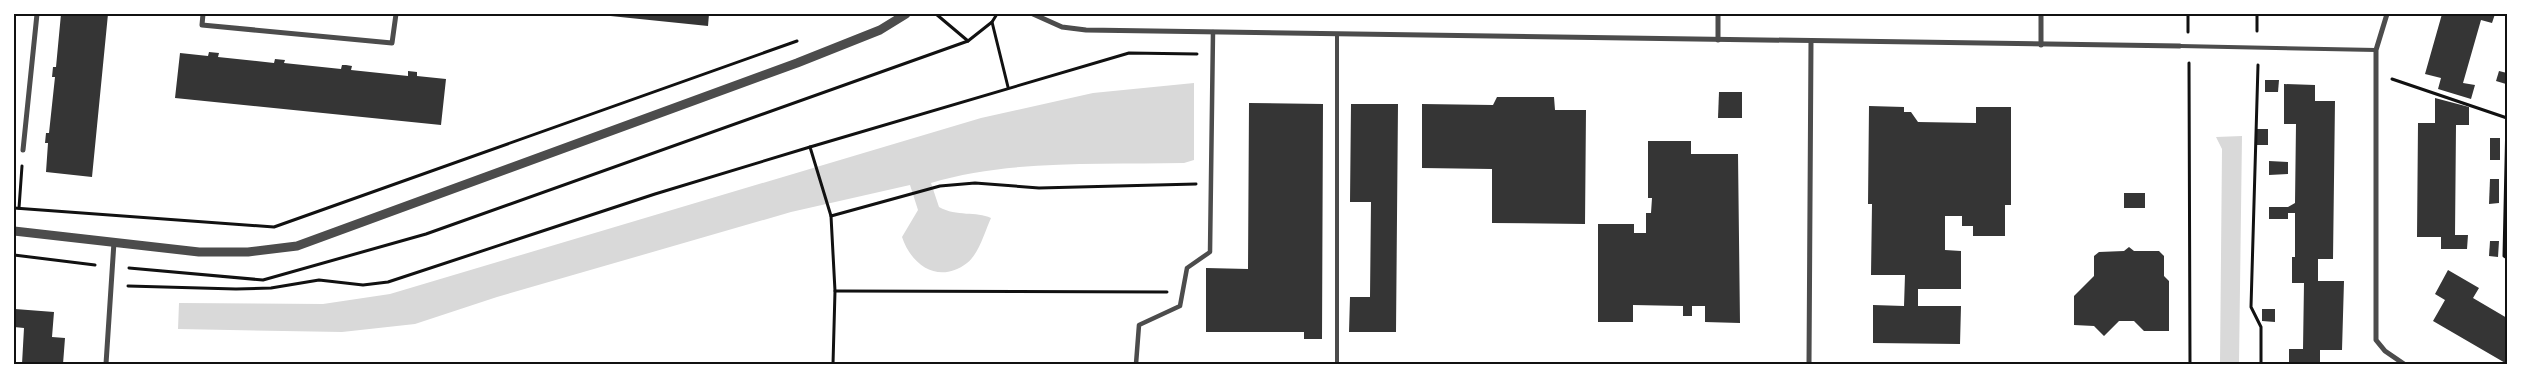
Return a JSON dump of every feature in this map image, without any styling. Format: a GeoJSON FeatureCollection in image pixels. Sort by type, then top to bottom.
{"type":"FeatureCollection","features":[{"type":"Feature","properties":{"kind":"street"},"geometry":{"type":"LineString","coordinates":[[23,150],[37,14]]}},
{"type":"Feature","properties":{"kind":"street"},"geometry":{"type":"LineString","coordinates":[[203,14],[202,25],[392,43],[396,14]]}},
{"type":"Feature","properties":{"kind":"street"},"geometry":{"type":"LineString","coordinates":[[14,231],[199,252],[248,252],[297,246],[796,63],[880,30],[906,14]]}},
{"type":"Feature","properties":{"kind":"street"},"geometry":{"type":"LineString","coordinates":[[1033,14],[1062,27],[1086,30],[2180,46]]}},
{"type":"Feature","properties":{"kind":"street"},"geometry":{"type":"LineString","coordinates":[[1718,14],[1718,40]]}},
{"type":"Feature","properties":{"kind":"street"},"geometry":{"type":"LineString","coordinates":[[2041,14],[2041,45]]}},
{"type":"Feature","properties":{"kind":"street"},"geometry":{"type":"LineString","coordinates":[[2388,14],[2376,50],[2376,340],[2385,351],[2404,364]]}},
{"type":"Feature","properties":{"kind":"street"},"geometry":{"type":"LineString","coordinates":[[1136,364],[1139,325],[1180,306],[1187,268],[1210,252],[1213,32]]}},
{"type":"Feature","properties":{"kind":"street"},"geometry":{"type":"LineString","coordinates":[[1809,364],[1810,41]]}},
{"type":"Feature","properties":{"kind":"street"},"geometry":{"type":"LineString","coordinates":[[106,364],[114,242]]}},
{"type":"Feature","properties":{"kind":"lane"},"geometry":{"type":"LineString","coordinates":[[1337,34],[1337,364]]}},
{"type":"Feature","properties":{"kind":"lane"},"geometry":{"type":"LineString","coordinates":[[2180,46],[2376,50]]}},
{"type":"Feature","properties":{"kind":"path"},"geometry":{"type":"LineString","coordinates":[[936,14],[968,41]]}},
{"type":"Feature","properties":{"kind":"path"},"geometry":{"type":"LineString","coordinates":[[14,255],[113,267],[264,280],[426,234],[968,41],[992,22],[997,14]]}},
{"type":"Feature","properties":{"kind":"path"},"geometry":{"type":"LineString","coordinates":[[2188,14],[2188,40]]}},
{"type":"Feature","properties":{"kind":"path"},"geometry":{"type":"LineString","coordinates":[[2257,14],[2257,32]]}},
{"type":"Feature","properties":{"kind":"path"},"geometry":{"type":"LineString","coordinates":[[992,22],[1008,87]]}},
{"type":"Feature","properties":{"kind":"path"},"geometry":{"type":"LineString","coordinates":[[14,208],[274,227],[803,39]]}},
{"type":"Feature","properties":{"kind":"path"},"geometry":{"type":"LineString","coordinates":[[111,285],[236,290],[270,288],[319,280],[363,285],[388,282],[655,194],[1008,87],[1129,53],[1213,54]]}},
{"type":"Feature","properties":{"kind":"path"},"geometry":{"type":"LineString","coordinates":[[2189,63],[2190,364]]}},
{"type":"Feature","properties":{"kind":"path"},"geometry":{"type":"LineString","coordinates":[[2258,65],[2251,307],[2260,327],[2261,364]]}},
{"type":"Feature","properties":{"kind":"path"},"geometry":{"type":"LineString","coordinates":[[2377,74],[2507,117],[2504,256],[2507,258]]}},
{"type":"Feature","properties":{"kind":"path"},"geometry":{"type":"LineString","coordinates":[[810,147],[831,216],[835,291],[833,364]]}},
{"type":"Feature","properties":{"kind":"path"},"geometry":{"type":"LineString","coordinates":[[19,208],[23,150]]}},
{"type":"Feature","properties":{"kind":"path"},"geometry":{"type":"LineString","coordinates":[[831,216],[940,186],[976,183],[1039,188],[1211,184]]}},
{"type":"Feature","properties":{"kind":"path"},"geometry":{"type":"LineString","coordinates":[[835,291],[1182,292]]}},
{"type":"Feature","properties":{"kind":"shaded area"},"geometry":{"type":"Polygon","coordinates":[[[1194,83],[1194,160],[1184,163],[1024,167],[961,175],[931,183],[939,207],[953,212],[991,218],[971,259],[957,269],[947,272],[937,272],[920,264],[907,248],[902,237],[918,210],[910,185],[791,212],[497,297],[415,324],[342,332],[178,329],[179,303],[323,304],[390,294],[981,118],[1093,93],[1194,83]]]}},
{"type":"Feature","properties":{"kind":"shaded area"},"geometry":{"type":"Polygon","coordinates":[[[2242,136],[2239,364],[2220,364],[2222,149],[2216,137],[2242,136]]]}},
{"type":"Feature","properties":{"kind":"building"},"geometry":{"type":"Polygon","coordinates":[[[61,14],[108,14],[92,177],[46,172],[48,143],[45,143],[46,133],[49,133],[55,77],[52,77],[53,67],[56,67],[61,14]]]}},
{"type":"Feature","properties":{"kind":"building"},"geometry":{"type":"Polygon","coordinates":[[[591,14],[709,14],[708,26],[591,14]]]}},
{"type":"Feature","properties":{"kind":"building"},"geometry":{"type":"Polygon","coordinates":[[[2442,14],[2495,14],[2492,23],[2481,20],[2463,83],[2475,85],[2471,99],[2438,89],[2441,78],[2425,74],[2442,14]]]}},
{"type":"Feature","properties":{"kind":"building"},"geometry":{"type":"Polygon","coordinates":[[[209,52],[219,53],[218,57],[274,63],[275,59],[285,60],[284,63],[341,69],[342,65],[346,65],[352,66],[351,70],[408,76],[408,71],[417,72],[417,76],[446,79],[441,125],[175,98],[180,53],[208,56],[209,52]]]}},
{"type":"Feature","properties":{"kind":"building"},"geometry":{"type":"Polygon","coordinates":[[[2499,71],[2507,73],[2506,84],[2496,81],[2499,71]]]}},
{"type":"Feature","properties":{"kind":"building"},"geometry":{"type":"Polygon","coordinates":[[[2265,80],[2279,80],[2278,92],[2265,92],[2265,80]]]}},
{"type":"Feature","properties":{"kind":"building"},"geometry":{"type":"Polygon","coordinates":[[[2284,84],[2315,85],[2315,101],[2335,101],[2333,259],[2318,259],[2318,281],[2344,281],[2342,350],[2320,350],[2320,362],[2289,362],[2289,349],[2303,349],[2304,283],[2292,283],[2292,257],[2295,257],[2295,213],[2288,213],[2288,219],[2269,219],[2269,207],[2288,207],[2295,203],[2296,124],[2284,124],[2284,84]]]}},
{"type":"Feature","properties":{"kind":"building"},"geometry":{"type":"Polygon","coordinates":[[[1719,92],[1742,92],[1742,118],[1718,118],[1719,92]]]}},
{"type":"Feature","properties":{"kind":"building"},"geometry":{"type":"Polygon","coordinates":[[[1497,97],[1554,97],[1555,110],[1586,110],[1585,224],[1492,223],[1492,169],[1422,168],[1422,104],[1493,105],[1497,97]]]}},
{"type":"Feature","properties":{"kind":"building"},"geometry":{"type":"Polygon","coordinates":[[[2435,98],[2469,107],[2469,125],[2456,125],[2455,235],[2468,235],[2467,249],[2441,249],[2441,237],[2417,237],[2418,123],[2435,123],[2435,98]]]}},
{"type":"Feature","properties":{"kind":"building"},"geometry":{"type":"Polygon","coordinates":[[[1249,103],[1323,104],[1322,339],[1304,339],[1304,332],[1206,332],[1206,268],[1248,269],[1249,103]]]}},
{"type":"Feature","properties":{"kind":"building"},"geometry":{"type":"Polygon","coordinates":[[[1351,104],[1398,104],[1396,332],[1349,332],[1350,297],[1370,297],[1371,202],[1350,202],[1351,104]]]}},
{"type":"Feature","properties":{"kind":"building"},"geometry":{"type":"Polygon","coordinates":[[[1869,106],[1904,107],[1904,112],[1911,112],[1918,122],[1976,123],[1976,107],[2011,107],[2011,205],[2005,205],[2005,236],[1973,236],[1973,226],[1962,226],[1962,216],[1945,216],[1945,250],[1961,251],[1961,289],[1918,289],[1918,306],[1961,306],[1960,344],[1873,343],[1873,305],[1904,306],[1905,275],[1871,275],[1872,204],[1868,204],[1869,106]]]}},
{"type":"Feature","properties":{"kind":"building"},"geometry":{"type":"Polygon","coordinates":[[[2257,129],[2268,129],[2268,145],[2257,145],[2257,129]]]}},
{"type":"Feature","properties":{"kind":"building"},"geometry":{"type":"Polygon","coordinates":[[[2490,138],[2500,138],[2500,160],[2490,160],[2490,138]]]}},
{"type":"Feature","properties":{"kind":"building"},"geometry":{"type":"Polygon","coordinates":[[[1648,141],[1691,141],[1691,154],[1738,154],[1740,323],[1705,322],[1705,306],[1692,306],[1692,316],[1683,316],[1683,306],[1633,305],[1633,322],[1598,322],[1598,224],[1634,224],[1634,233],[1646,233],[1646,213],[1651,213],[1652,198],[1648,198],[1648,141]]]}},
{"type":"Feature","properties":{"kind":"building"},"geometry":{"type":"Polygon","coordinates":[[[2269,161],[2288,162],[2288,174],[2269,175],[2269,161]]]}},
{"type":"Feature","properties":{"kind":"building"},"geometry":{"type":"Polygon","coordinates":[[[2490,179],[2499,179],[2499,203],[2489,204],[2490,179]]]}},
{"type":"Feature","properties":{"kind":"building"},"geometry":{"type":"Polygon","coordinates":[[[2124,193],[2145,193],[2145,208],[2124,208],[2124,193]]]}},
{"type":"Feature","properties":{"kind":"building"},"geometry":{"type":"Polygon","coordinates":[[[2490,241],[2499,241],[2498,257],[2489,256],[2490,241]]]}},
{"type":"Feature","properties":{"kind":"building"},"geometry":{"type":"Polygon","coordinates":[[[2129,247],[2134,251],[2159,251],[2164,256],[2164,276],[2169,281],[2169,331],[2144,331],[2134,321],[2119,321],[2104,336],[2094,326],[2074,325],[2074,296],[2094,276],[2094,256],[2099,252],[2124,251],[2129,247]]]}},
{"type":"Feature","properties":{"kind":"building"},"geometry":{"type":"Polygon","coordinates":[[[2448,270],[2479,288],[2473,298],[2507,318],[2507,364],[2433,321],[2445,300],[2435,294],[2448,270]]]}},
{"type":"Feature","properties":{"kind":"building"},"geometry":{"type":"Polygon","coordinates":[[[15,309],[54,312],[52,337],[65,338],[63,364],[22,364],[24,328],[14,327],[15,309]]]}},
{"type":"Feature","properties":{"kind":"building"},"geometry":{"type":"Polygon","coordinates":[[[2262,309],[2275,309],[2275,322],[2262,321],[2262,309]]]}}]}
